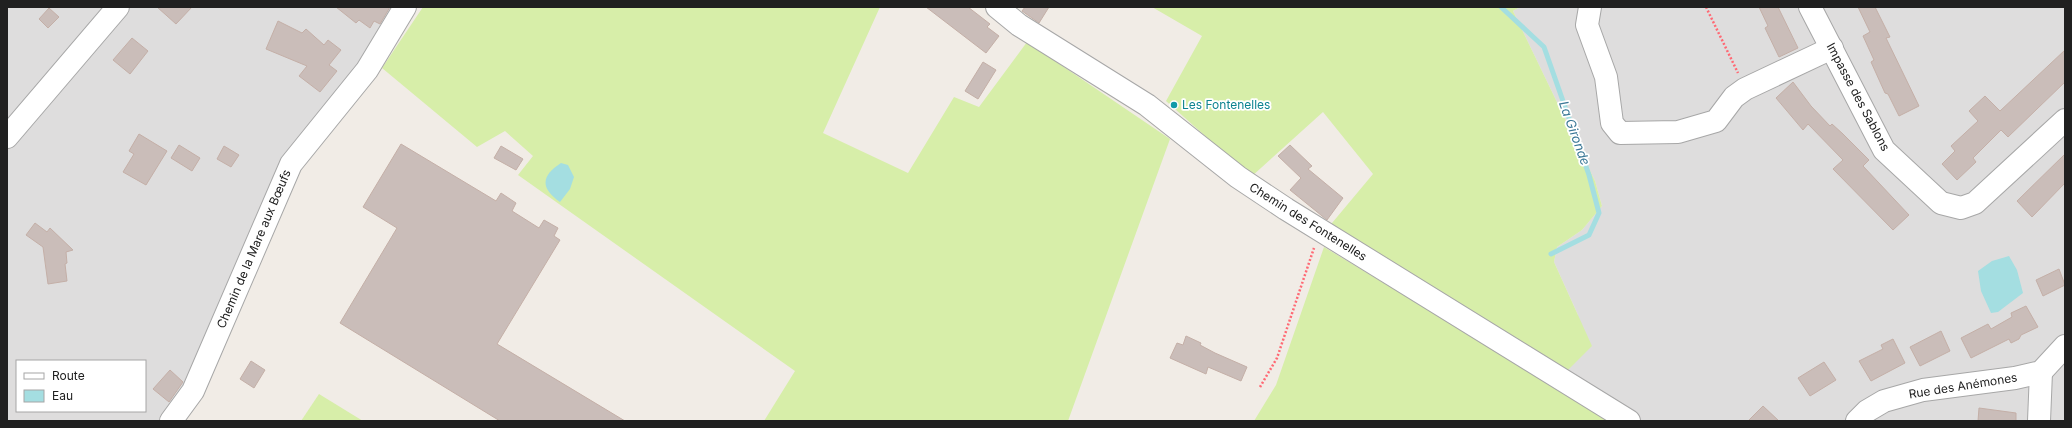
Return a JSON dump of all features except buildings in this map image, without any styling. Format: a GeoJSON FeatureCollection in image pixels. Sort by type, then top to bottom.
{"type":"FeatureCollection","features":[{"type":"Feature","properties":{"kind":"street"},"geometry":{"type":"LineString","coordinates":[[7,137],[118,7]]}},
{"type":"Feature","properties":{"kind":"street","name":"Chemin de la Mare aux Bœufs"},"geometry":{"type":"LineString","coordinates":[[171,421],[193,391],[291,164],[367,70],[405,7]]}},
{"type":"Feature","properties":{"kind":"street","name":"Chemin des Fontenelles"},"geometry":{"type":"LineString","coordinates":[[997,7],[1019,25],[1147,105],[1238,177],[1320,230],[1629,421]]}},
{"type":"Feature","properties":{"kind":"street"},"geometry":{"type":"LineString","coordinates":[[1590,7],[1587,25],[1606,77],[1612,124],[1620,133],[1678,132],[1716,121],[1734,97],[1745,89],[1832,48]]}},
{"type":"Feature","properties":{"kind":"street","name":"Impasse des Sablons"},"geometry":{"type":"LineString","coordinates":[[1810,7],[1884,150],[1941,203],[1961,208],[1975,203],[2065,120]]}},
{"type":"Feature","properties":{"kind":"street"},"geometry":{"type":"LineString","coordinates":[[2039,421],[2041,372],[2065,346]]}},
{"type":"Feature","properties":{"kind":"street","name":"Rue des Anémones"},"geometry":{"type":"LineString","coordinates":[[1857,421],[1867,411],[1884,401],[1923,390],[2016,378],[2041,372]]}},
{"type":"Feature","properties":{"kind":"path"},"geometry":{"type":"LineString","coordinates":[[1706,7],[1745,89]]}},
{"type":"Feature","properties":{"kind":"path"},"geometry":{"type":"LineString","coordinates":[[1260,387],[1277,358],[1320,230]]}},
{"type":"Feature","properties":{"kind":"shaded area"},"geometry":{"type":"Polygon","coordinates":[[[7,7],[405,7],[291,164],[171,421],[7,421],[7,7]]]}},
{"type":"Feature","properties":{"kind":"shaded area"},"geometry":{"type":"Polygon","coordinates":[[[1520,7],[2065,7],[2065,421],[1609,421],[1553,385],[1578,315],[1554,262],[1557,247],[1582,230],[1602,206],[1595,181],[1513,11],[1520,7]]]}},
{"type":"Feature","properties":{"kind":"green space"},"geometry":{"type":"Polygon","coordinates":[[[423,7],[880,7],[823,133],[908,173],[954,97],[979,107],[1027,42],[1170,139],[1068,421],[764,421],[795,371],[518,175],[533,156],[505,131],[477,147],[382,68],[423,7]]]}},
{"type":"Feature","properties":{"kind":"green space"},"geometry":{"type":"Polygon","coordinates":[[[1152,7],[1520,7],[1513,11],[1595,181],[1602,206],[1582,230],[1557,247],[1554,262],[1592,346],[1566,372],[1327,229],[1373,174],[1323,112],[1251,177],[1166,101],[1202,36],[1152,7]]]}},
{"type":"Feature","properties":{"kind":"green space"},"geometry":{"type":"Polygon","coordinates":[[[1324,247],[1553,385],[1609,421],[1254,421],[1276,385],[1324,247]]]}},
{"type":"Feature","properties":{"kind":"green space"},"geometry":{"type":"Polygon","coordinates":[[[319,394],[363,421],[301,421],[319,394]]]}},
{"type":"Feature","properties":{"kind":"water"},"geometry":{"type":"Polygon","coordinates":[[[561,163],[568,165],[574,177],[570,189],[560,202],[549,192],[546,187],[546,182],[550,173],[561,163]]]}},
{"type":"Feature","properties":{"kind":"water"},"geometry":{"type":"Polygon","coordinates":[[[2009,256],[2017,270],[2023,293],[1998,312],[1991,313],[1981,291],[1978,271],[1992,261],[2009,256]]]}},
{"type":"Feature","properties":{"kind":"waterway","name":"La Gironde"},"geometry":{"type":"LineString","coordinates":[[1501,7],[1544,47],[1589,175],[1599,213],[1589,235],[1551,254]]}},
{"type":"Feature","properties":{"kind":"place","name":"Les Fontenelles"},"geometry":{"type":"Point","coordinates":[1174,105]}}]}
